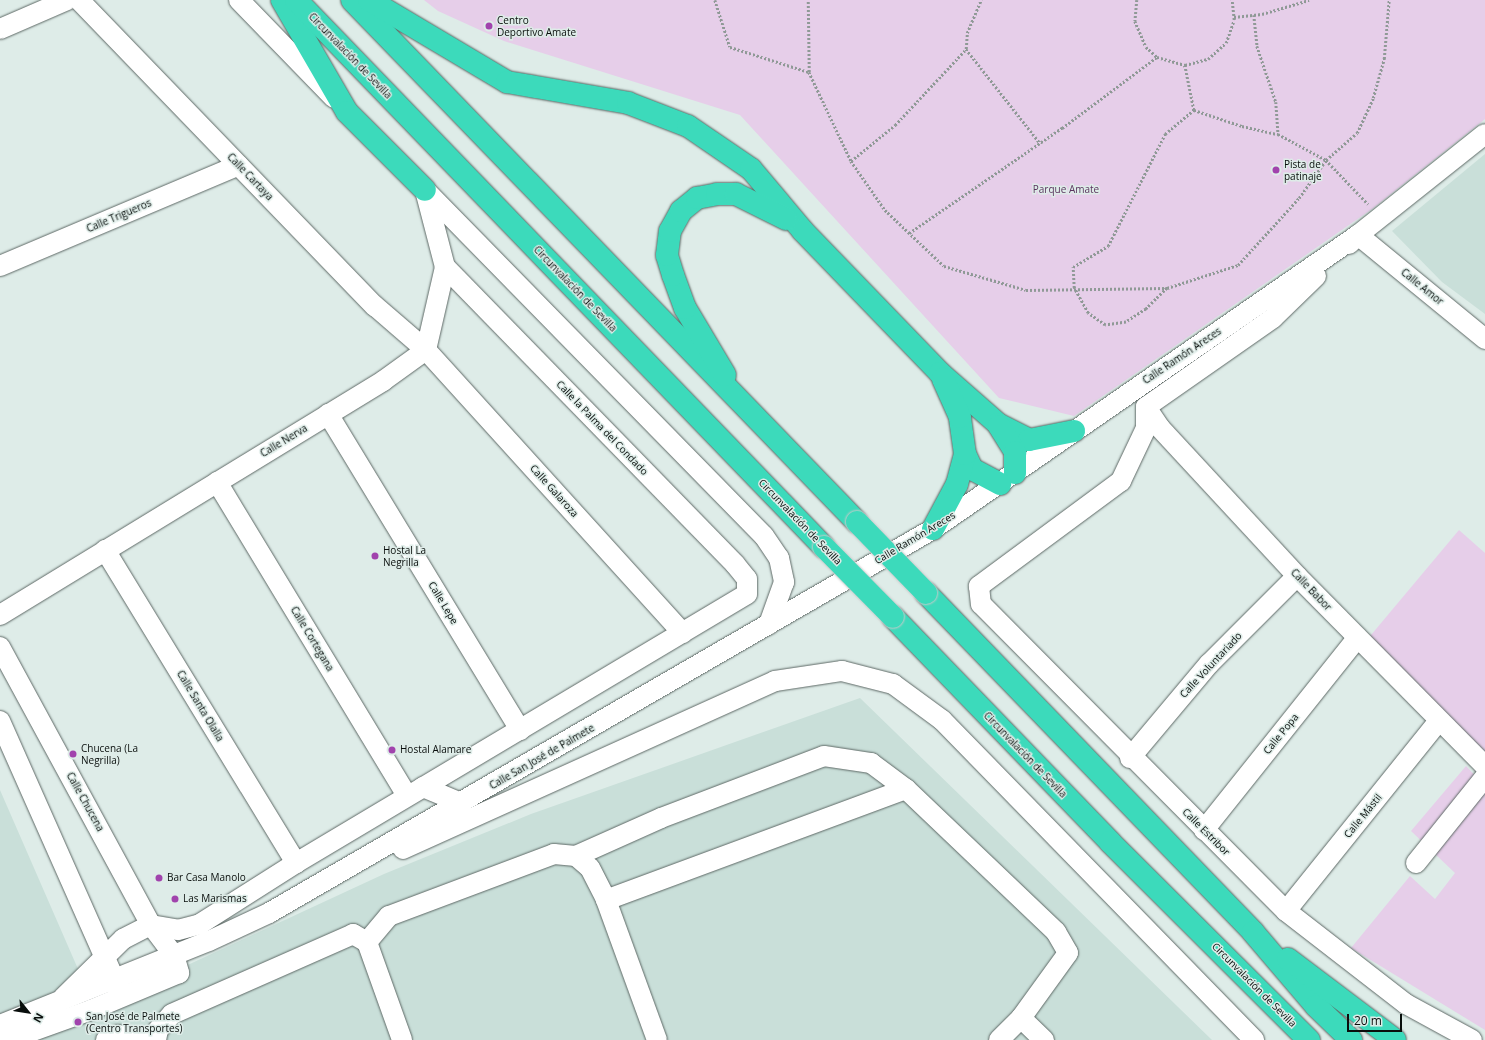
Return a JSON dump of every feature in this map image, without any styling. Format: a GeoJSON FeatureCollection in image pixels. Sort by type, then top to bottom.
{"type":"FeatureCollection","features":[{"type":"Feature","properties":{"kind":"highway"},"geometry":{"type":"LineString","coordinates":[[282,0],[347,112],[425,190]]}},
{"type":"Feature","properties":{"kind":"highway","name":"Circunvalación de Sevilla"},"geometry":{"type":"LineString","coordinates":[[296,0],[1110,842],[1309,1040]]}},
{"type":"Feature","properties":{"kind":"highway"},"geometry":{"type":"LineString","coordinates":[[352,0],[1253,932],[1316,1006],[1351,1040]]}},
{"type":"Feature","properties":{"kind":"highway"},"geometry":{"type":"LineString","coordinates":[[369,0],[507,82],[628,103],[688,126],[751,169],[803,231],[940,373],[998,424],[1029,440],[1074,431]]}},
{"type":"Feature","properties":{"kind":"highway"},"geometry":{"type":"LineString","coordinates":[[744,407],[686,308],[667,255],[670,231],[681,211],[696,198],[717,194],[736,194],[765,206],[803,231]]}},
{"type":"Feature","properties":{"kind":"highway"},"geometry":{"type":"LineString","coordinates":[[940,373],[960,417],[965,454],[972,469],[1008,478],[1015,452],[998,424]]}},
{"type":"Feature","properties":{"kind":"highway"},"geometry":{"type":"LineString","coordinates":[[933,529],[957,484],[965,454]]}},
{"type":"Feature","properties":{"kind":"highway"},"geometry":{"type":"LineString","coordinates":[[1110,842],[1293,1040]]}},
{"type":"Feature","properties":{"kind":"highway"},"geometry":{"type":"LineString","coordinates":[[1253,932],[1395,1040]]}},
{"type":"Feature","properties":{"kind":"street"},"geometry":{"type":"LineString","coordinates":[[0,29],[67,0]]}},
{"type":"Feature","properties":{"kind":"street","name":"Calle Cartaya"},"geometry":{"type":"LineString","coordinates":[[79,0],[375,306],[426,350]]}},
{"type":"Feature","properties":{"kind":"street"},"geometry":{"type":"LineString","coordinates":[[239,0],[347,112]]}},
{"type":"Feature","properties":{"kind":"street","name":"Calle Ramón Areces"},"geometry":{"type":"LineString","coordinates":[[870,565],[933,529],[1358,235],[1485,134]]}},
{"type":"Feature","properties":{"kind":"street","name":"Calle Trigueros"},"geometry":{"type":"LineString","coordinates":[[0,266],[239,165]]}},
{"type":"Feature","properties":{"kind":"street"},"geometry":{"type":"LineString","coordinates":[[425,190],[445,268],[426,350]]}},
{"type":"Feature","properties":{"kind":"street"},"geometry":{"type":"LineString","coordinates":[[425,190],[764,536],[780,558],[784,582],[769,624]]}},
{"type":"Feature","properties":{"kind":"street"},"geometry":{"type":"LineString","coordinates":[[1146,407],[1273,318],[1358,235]]}},
{"type":"Feature","properties":{"kind":"street","name":"Calle Amor"},"geometry":{"type":"LineString","coordinates":[[1358,235],[1485,339]]}},
{"type":"Feature","properties":{"kind":"street","name":"Calle la Palma del Condado"},"geometry":{"type":"LineString","coordinates":[[445,268],[747,578],[747,594],[683,633]]}},
{"type":"Feature","properties":{"kind":"street","name":"Calle Nerva"},"geometry":{"type":"LineString","coordinates":[[0,615],[328,414],[426,350]]}},
{"type":"Feature","properties":{"kind":"street","name":"Calle Galaroza"},"geometry":{"type":"LineString","coordinates":[[426,350],[683,633]]}},
{"type":"Feature","properties":{"kind":"street","name":"Calle Babor"},"geometry":{"type":"LineString","coordinates":[[1146,407],[1160,428],[1297,576],[1485,766]]}},
{"type":"Feature","properties":{"kind":"street","name":"Calle Estribor"},"geometry":{"type":"LineString","coordinates":[[1146,407],[1146,428],[1121,481],[979,586],[981,604],[1130,758],[1286,911],[1406,1004],[1472,1040]]}},
{"type":"Feature","properties":{"kind":"street","name":"Calle Lepe"},"geometry":{"type":"LineString","coordinates":[[328,414],[520,730]]}},
{"type":"Feature","properties":{"kind":"street","name":"Calle Cortegana"},"geometry":{"type":"LineString","coordinates":[[217,482],[415,792]]}},
{"type":"Feature","properties":{"kind":"street","name":"Calle Santa Olalla"},"geometry":{"type":"LineString","coordinates":[[105,550],[296,863]]}},
{"type":"Feature","properties":{"kind":"street","name":"Calle San José de Palmete"},"geometry":{"type":"LineString","coordinates":[[0,1025],[209,941],[335,877],[870,565]]}},
{"type":"Feature","properties":{"kind":"street","name":"Calle Voluntariado"},"geometry":{"type":"LineString","coordinates":[[1130,758],[1209,664],[1297,576]]}},
{"type":"Feature","properties":{"kind":"street"},"geometry":{"type":"LineString","coordinates":[[59,1002],[104,956],[123,939],[151,925],[178,930],[200,924],[296,863],[683,633]]}},
{"type":"Feature","properties":{"kind":"street","name":"Calle Popa"},"geometry":{"type":"LineString","coordinates":[[1204,830],[1357,638]]}},
{"type":"Feature","properties":{"kind":"street","name":"Calle Chucena"},"geometry":{"type":"LineString","coordinates":[[0,647],[151,925],[174,955]]}},
{"type":"Feature","properties":{"kind":"street"},"geometry":{"type":"LineString","coordinates":[[335,877],[462,825],[775,681],[842,671],[893,684],[942,720],[1254,1040]]}},
{"type":"Feature","properties":{"kind":"street"},"geometry":{"type":"LineString","coordinates":[[0,721],[122,998]]}},
{"type":"Feature","properties":{"kind":"street","name":"Calle Mástil"},"geometry":{"type":"LineString","coordinates":[[1286,911],[1439,721]]}},
{"type":"Feature","properties":{"kind":"street"},"geometry":{"type":"LineString","coordinates":[[367,942],[389,916],[554,854],[576,856],[661,818],[824,756],[871,763],[906,789],[1056,932],[1068,953],[1021,1018],[999,1040]]}},
{"type":"Feature","properties":{"kind":"street"},"geometry":{"type":"LineString","coordinates":[[1416,863],[1485,778]]}},
{"type":"Feature","properties":{"kind":"street"},"geometry":{"type":"LineString","coordinates":[[606,900],[906,789]]}},
{"type":"Feature","properties":{"kind":"street"},"geometry":{"type":"LineString","coordinates":[[415,792],[461,803]]}},
{"type":"Feature","properties":{"kind":"street"},"geometry":{"type":"LineString","coordinates":[[576,856],[590,868],[606,900],[657,1040]]}},
{"type":"Feature","properties":{"kind":"street"},"geometry":{"type":"LineString","coordinates":[[156,1040],[158,1030],[172,1014],[353,934],[367,942],[402,1040]]}},
{"type":"Feature","properties":{"kind":"street"},"geometry":{"type":"LineString","coordinates":[[0,1038],[19,1036],[122,998],[179,973],[174,955]]}},
{"type":"Feature","properties":{"kind":"street"},"geometry":{"type":"LineString","coordinates":[[1021,1018],[1044,1040]]}},
{"type":"Feature","properties":{"kind":"street"},"geometry":{"type":"LineString","coordinates":[[106,1040],[118,1035],[142,1040]]}},
{"type":"Feature","properties":{"kind":"path"},"geometry":{"type":"LineString","coordinates":[[715,0],[730,47],[809,72]]}},
{"type":"Feature","properties":{"kind":"path"},"geometry":{"type":"LineString","coordinates":[[808,0],[809,72],[851,161],[885,210],[944,266],[1026,290],[1074,288],[1167,288],[1238,265],[1299,198],[1326,160],[1357,133],[1373,98],[1384,60],[1389,0]]}},
{"type":"Feature","properties":{"kind":"path"},"geometry":{"type":"LineString","coordinates":[[851,161],[895,125],[966,49],[967,33],[981,0]]}},
{"type":"Feature","properties":{"kind":"path"},"geometry":{"type":"LineString","coordinates":[[1137,0],[1135,21],[1138,35],[1157,57],[1185,65],[1197,63],[1218,52],[1231,32],[1234,17],[1232,0]]}},
{"type":"Feature","properties":{"kind":"path"},"geometry":{"type":"LineString","coordinates":[[1234,17],[1254,15],[1309,0]]}},
{"type":"Feature","properties":{"kind":"path"},"geometry":{"type":"LineString","coordinates":[[1254,15],[1257,46],[1276,102],[1278,134]]}},
{"type":"Feature","properties":{"kind":"path"},"geometry":{"type":"LineString","coordinates":[[966,49],[1040,143]]}},
{"type":"Feature","properties":{"kind":"path"},"geometry":{"type":"LineString","coordinates":[[909,233],[1040,143],[1157,57]]}},
{"type":"Feature","properties":{"kind":"path"},"geometry":{"type":"LineString","coordinates":[[1185,65],[1194,110]]}},
{"type":"Feature","properties":{"kind":"path"},"geometry":{"type":"LineString","coordinates":[[1194,110],[1242,126],[1278,134],[1326,160],[1382,217]]}},
{"type":"Feature","properties":{"kind":"path"},"geometry":{"type":"LineString","coordinates":[[1167,288],[1146,309],[1126,322],[1105,325],[1088,313],[1074,288],[1073,267],[1108,246],[1165,134],[1194,110]]}},
{"type":"Feature","properties":{"kind":"shaded area"},"geometry":{"type":"Polygon","coordinates":[[[1485,154],[1485,314],[1442,282],[1392,231],[1485,154]]]}},
{"type":"Feature","properties":{"kind":"shaded area"},"geometry":{"type":"Polygon","coordinates":[[[860,698],[1212,1040],[0,1040],[0,790],[95,1008],[384,874],[531,814],[860,698]]]}},
{"type":"Feature","properties":{"kind":"green space","name":"Parque Amate"},"geometry":{"type":"Polygon","coordinates":[[[424,0],[1485,0],[1485,119],[1372,209],[1074,416],[999,398],[740,115],[504,41],[438,11],[424,0]]]}},
{"type":"Feature","properties":{"kind":"green space"},"geometry":{"type":"Polygon","coordinates":[[[1459,530],[1485,553],[1485,761],[1366,641],[1459,530]]]}},
{"type":"Feature","properties":{"kind":"green space"},"geometry":{"type":"Polygon","coordinates":[[[1466,766],[1485,786],[1485,1030],[1351,948],[1410,876],[1435,899],[1455,873],[1411,831],[1466,766]]]}},
{"type":"Feature","properties":{"kind":"place","name":"Centro Deportivo Amate"},"geometry":{"type":"Point","coordinates":[489,26]}},
{"type":"Feature","properties":{"kind":"place","name":"Pista de patinaje"},"geometry":{"type":"Point","coordinates":[1276,170]}},
{"type":"Feature","properties":{"kind":"place","name":"Hostal La Negrilla"},"geometry":{"type":"Point","coordinates":[375,556]}},
{"type":"Feature","properties":{"kind":"place","name":"Hostal Alamare"},"geometry":{"type":"Point","coordinates":[392,750]}},
{"type":"Feature","properties":{"kind":"place","name":"Chucena (La Negrilla)"},"geometry":{"type":"Point","coordinates":[73,754]}},
{"type":"Feature","properties":{"kind":"place","name":"Bar Casa Manolo"},"geometry":{"type":"Point","coordinates":[159,878]}},
{"type":"Feature","properties":{"kind":"place","name":"Las Marismas"},"geometry":{"type":"Point","coordinates":[175,899]}},
{"type":"Feature","properties":{"kind":"place","name":"San José de Palmete (Centro Transportes)"},"geometry":{"type":"Point","coordinates":[78,1022]}}]}
